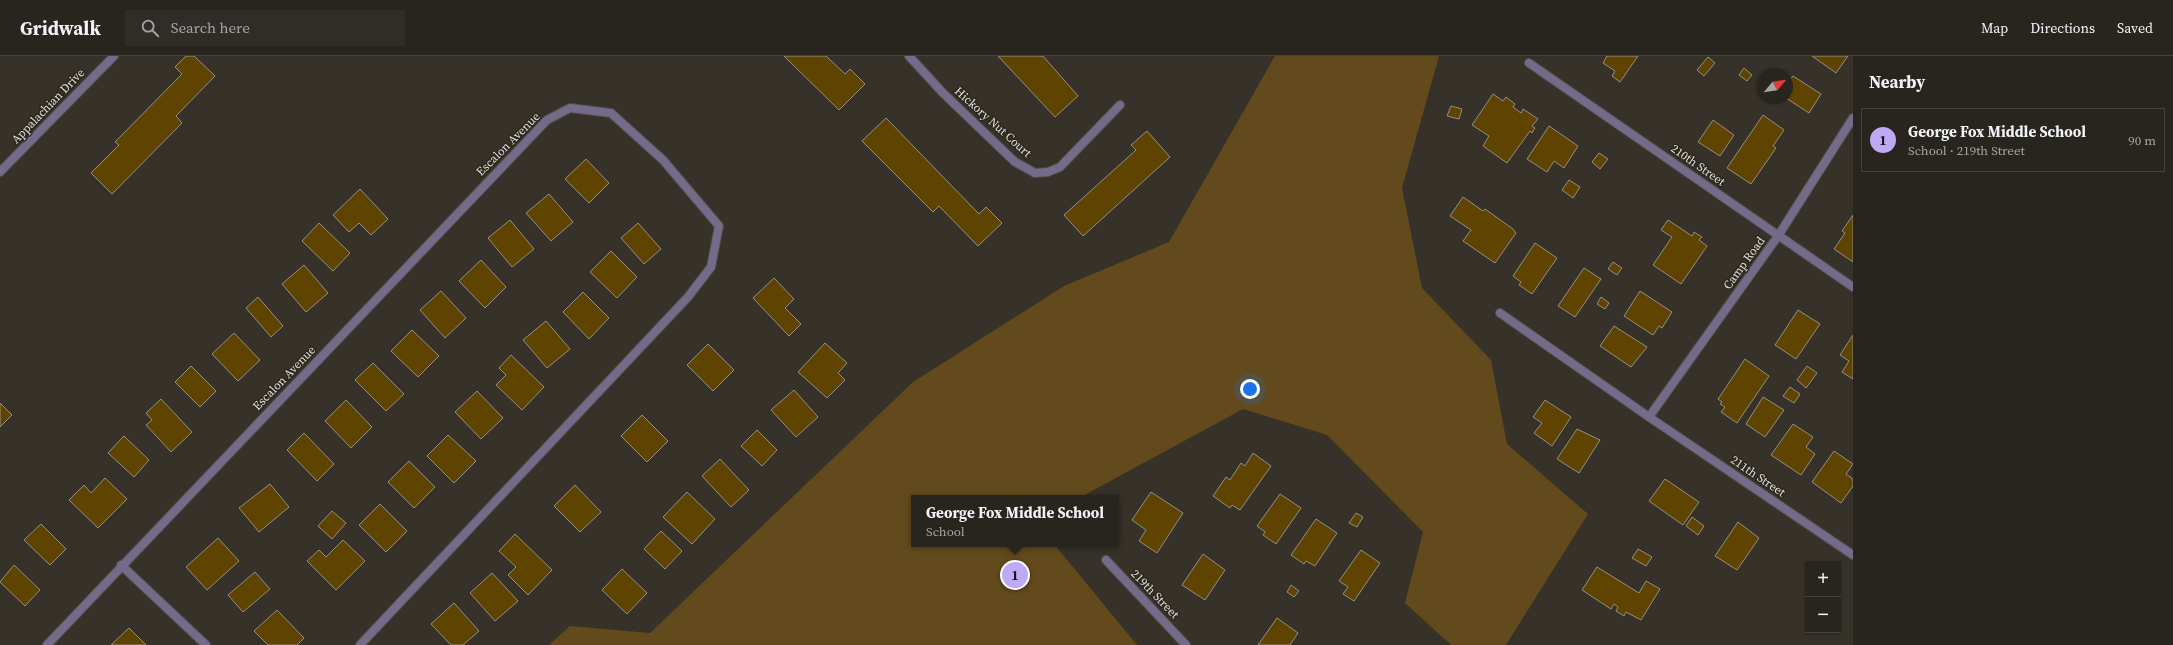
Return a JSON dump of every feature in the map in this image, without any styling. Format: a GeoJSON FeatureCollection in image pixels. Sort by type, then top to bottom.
{"type":"FeatureCollection","features":[{"type":"Feature","properties":{"kind":"street","name":"Appalachian Drive"},"geometry":{"type":"LineString","coordinates":[[0,172],[114,56]]}},
{"type":"Feature","properties":{"kind":"street","name":"Hickory Nut Court"},"geometry":{"type":"LineString","coordinates":[[909,56],[943,93],[1015,162],[1035,173],[1048,172],[1060,167],[1120,105]]}},
{"type":"Feature","properties":{"kind":"street","name":"210th Street"},"geometry":{"type":"LineString","coordinates":[[1529,63],[1853,287]]}},
{"type":"Feature","properties":{"kind":"street","name":"Escalon Avenue"},"geometry":{"type":"LineString","coordinates":[[46,645],[547,120],[570,108],[612,113],[662,160],[719,226],[711,267],[688,297],[360,645]]}},
{"type":"Feature","properties":{"kind":"street","name":"Camp Road"},"geometry":{"type":"LineString","coordinates":[[1649,417],[1778,236],[1853,118]]}},
{"type":"Feature","properties":{"kind":"street","name":"211th Street"},"geometry":{"type":"LineString","coordinates":[[1500,313],[1649,417],[1853,555]]}},
{"type":"Feature","properties":{"kind":"street","name":"219th Street"},"geometry":{"type":"LineString","coordinates":[[1106,560],[1186,645]]}},
{"type":"Feature","properties":{"kind":"street"},"geometry":{"type":"LineString","coordinates":[[121,566],[206,645]]}},
{"type":"Feature","properties":{"kind":"shaded area"},"geometry":{"type":"Polygon","coordinates":[[[1275,56],[1439,56],[1402,188],[1422,288],[1491,360],[1507,444],[1588,514],[1506,645],[1451,645],[1405,603],[1423,532],[1327,435],[1243,409],[1085,495],[911,495],[911,547],[1056,547],[1137,645],[549,645],[570,626],[650,633],[913,382],[1064,286],[1169,242],[1275,56]]]}},
{"type":"Feature","properties":{"kind":"building"},"geometry":{"type":"Polygon","coordinates":[[[186,56],[194,56],[215,76],[176,116],[182,123],[112,194],[91,173],[119,145],[115,142],[182,74],[175,67],[186,56]]]}},
{"type":"Feature","properties":{"kind":"building"},"geometry":{"type":"Polygon","coordinates":[[[784,56],[826,56],[845,74],[850,69],[865,84],[839,110],[784,56]]]}},
{"type":"Feature","properties":{"kind":"building"},"geometry":{"type":"Polygon","coordinates":[[[998,56],[1043,56],[1078,96],[1055,117],[998,56]]]}},
{"type":"Feature","properties":{"kind":"building"},"geometry":{"type":"Polygon","coordinates":[[[1607,56],[1638,56],[1620,82],[1612,76],[1615,71],[1603,63],[1607,56]]]}},
{"type":"Feature","properties":{"kind":"building"},"geometry":{"type":"Polygon","coordinates":[[[1812,56],[1848,56],[1836,73],[1812,56]]]}},
{"type":"Feature","properties":{"kind":"building"},"geometry":{"type":"Polygon","coordinates":[[[1708,57],[1715,63],[1704,76],[1697,70],[1708,57]]]}},
{"type":"Feature","properties":{"kind":"building"},"geometry":{"type":"Polygon","coordinates":[[[1744,68],[1752,75],[1747,81],[1739,75],[1744,68]]]}},
{"type":"Feature","properties":{"kind":"building"},"geometry":{"type":"Polygon","coordinates":[[[1793,76],[1821,94],[1809,113],[1793,103],[1793,76]]]}},
{"type":"Feature","properties":{"kind":"building"},"geometry":{"type":"Polygon","coordinates":[[[1493,94],[1503,101],[1506,97],[1515,104],[1513,107],[1521,113],[1523,109],[1538,119],[1532,126],[1535,128],[1532,133],[1530,131],[1507,163],[1483,146],[1489,136],[1472,125],[1493,94]]]}},
{"type":"Feature","properties":{"kind":"building"},"geometry":{"type":"Polygon","coordinates":[[[1451,106],[1462,109],[1459,119],[1447,116],[1451,106]]]}},
{"type":"Feature","properties":{"kind":"building"},"geometry":{"type":"Polygon","coordinates":[[[1763,115],[1784,130],[1773,146],[1776,148],[1751,184],[1727,168],[1763,115]]]}},
{"type":"Feature","properties":{"kind":"building"},"geometry":{"type":"Polygon","coordinates":[[[886,118],[979,214],[986,207],[1002,223],[978,246],[939,206],[933,212],[862,141],[886,118]]]}},
{"type":"Feature","properties":{"kind":"building"},"geometry":{"type":"Polygon","coordinates":[[[1713,120],[1734,135],[1720,156],[1698,142],[1713,120]]]}},
{"type":"Feature","properties":{"kind":"building"},"geometry":{"type":"Polygon","coordinates":[[[1549,126],[1578,146],[1564,168],[1554,161],[1547,172],[1527,159],[1549,126]]]}},
{"type":"Feature","properties":{"kind":"building"},"geometry":{"type":"Polygon","coordinates":[[[1147,131],[1170,157],[1083,236],[1064,215],[1136,150],[1131,145],[1147,131]]]}},
{"type":"Feature","properties":{"kind":"building"},"geometry":{"type":"Polygon","coordinates":[[[1599,153],[1608,159],[1600,169],[1592,162],[1599,153]]]}},
{"type":"Feature","properties":{"kind":"building"},"geometry":{"type":"Polygon","coordinates":[[[586,159],[609,183],[589,203],[565,179],[586,159]]]}},
{"type":"Feature","properties":{"kind":"building"},"geometry":{"type":"Polygon","coordinates":[[[1569,180],[1580,187],[1573,198],[1562,190],[1569,180]]]}},
{"type":"Feature","properties":{"kind":"building"},"geometry":{"type":"Polygon","coordinates":[[[360,189],[388,219],[371,235],[359,223],[349,232],[333,215],[360,189]]]}},
{"type":"Feature","properties":{"kind":"building"},"geometry":{"type":"Polygon","coordinates":[[[549,194],[573,222],[551,241],[526,213],[549,194]]]}},
{"type":"Feature","properties":{"kind":"building"},"geometry":{"type":"Polygon","coordinates":[[[1463,197],[1483,211],[1485,209],[1513,229],[1516,233],[1495,263],[1463,241],[1471,230],[1450,216],[1463,197]]]}},
{"type":"Feature","properties":{"kind":"building"},"geometry":{"type":"Polygon","coordinates":[[[1853,215],[1853,262],[1834,249],[1845,233],[1842,231],[1853,215]]]}},
{"type":"Feature","properties":{"kind":"building"},"geometry":{"type":"Polygon","coordinates":[[[510,220],[534,249],[512,267],[488,238],[510,220]]]}},
{"type":"Feature","properties":{"kind":"building"},"geometry":{"type":"Polygon","coordinates":[[[1668,220],[1692,236],[1694,232],[1702,237],[1699,240],[1707,246],[1681,284],[1653,265],[1672,237],[1661,230],[1668,220]]]}},
{"type":"Feature","properties":{"kind":"building"},"geometry":{"type":"Polygon","coordinates":[[[319,223],[350,253],[333,271],[302,241],[319,223]]]}},
{"type":"Feature","properties":{"kind":"building"},"geometry":{"type":"Polygon","coordinates":[[[638,223],[661,249],[644,264],[621,238],[638,223]]]}},
{"type":"Feature","properties":{"kind":"building"},"geometry":{"type":"Polygon","coordinates":[[[1535,243],[1557,258],[1532,294],[1519,285],[1521,282],[1513,276],[1535,243]]]}},
{"type":"Feature","properties":{"kind":"building"},"geometry":{"type":"Polygon","coordinates":[[[611,251],[637,277],[617,298],[590,272],[611,251]]]}},
{"type":"Feature","properties":{"kind":"building"},"geometry":{"type":"Polygon","coordinates":[[[481,260],[506,287],[485,308],[459,281],[481,260]]]}},
{"type":"Feature","properties":{"kind":"building"},"geometry":{"type":"Polygon","coordinates":[[[1613,262],[1622,268],[1617,275],[1608,269],[1613,262]]]}},
{"type":"Feature","properties":{"kind":"building"},"geometry":{"type":"Polygon","coordinates":[[[304,265],[328,293],[306,312],[282,284],[304,265]]]}},
{"type":"Feature","properties":{"kind":"building"},"geometry":{"type":"Polygon","coordinates":[[[1584,268],[1601,279],[1575,317],[1558,306],[1584,268]]]}},
{"type":"Feature","properties":{"kind":"building"},"geometry":{"type":"Polygon","coordinates":[[[774,278],[794,299],[785,308],[801,324],[789,336],[753,298],[774,278]]]}},
{"type":"Feature","properties":{"kind":"building"},"geometry":{"type":"Polygon","coordinates":[[[441,291],[466,318],[445,338],[420,310],[441,291]]]}},
{"type":"Feature","properties":{"kind":"building"},"geometry":{"type":"Polygon","coordinates":[[[1640,291],[1672,312],[1662,328],[1659,326],[1653,335],[1624,316],[1640,291]]]}},
{"type":"Feature","properties":{"kind":"building"},"geometry":{"type":"Polygon","coordinates":[[[583,292],[609,318],[589,339],[563,312],[583,292]]]}},
{"type":"Feature","properties":{"kind":"building"},"geometry":{"type":"Polygon","coordinates":[[[258,297],[283,326],[271,337],[246,308],[258,297]]]}},
{"type":"Feature","properties":{"kind":"building"},"geometry":{"type":"Polygon","coordinates":[[[1601,297],[1609,303],[1605,309],[1597,304],[1601,297]]]}},
{"type":"Feature","properties":{"kind":"building"},"geometry":{"type":"Polygon","coordinates":[[[1798,310],[1820,324],[1796,359],[1775,345],[1798,310]]]}},
{"type":"Feature","properties":{"kind":"building"},"geometry":{"type":"Polygon","coordinates":[[[546,321],[570,349],[547,368],[523,340],[546,321]]]}},
{"type":"Feature","properties":{"kind":"building"},"geometry":{"type":"Polygon","coordinates":[[[1614,326],[1647,347],[1631,367],[1600,346],[1614,326]]]}},
{"type":"Feature","properties":{"kind":"building"},"geometry":{"type":"Polygon","coordinates":[[[412,330],[439,356],[418,377],[391,351],[412,330]]]}},
{"type":"Feature","properties":{"kind":"building"},"geometry":{"type":"Polygon","coordinates":[[[234,333],[260,360],[238,381],[212,354],[234,333]]]}},
{"type":"Feature","properties":{"kind":"building"},"geometry":{"type":"Polygon","coordinates":[[[1853,335],[1853,379],[1842,372],[1849,361],[1840,355],[1853,335]]]}},
{"type":"Feature","properties":{"kind":"building"},"geometry":{"type":"Polygon","coordinates":[[[825,343],[847,363],[838,373],[845,380],[827,398],[798,372],[825,343]]]}},
{"type":"Feature","properties":{"kind":"building"},"geometry":{"type":"Polygon","coordinates":[[[708,344],[734,370],[713,391],[687,365],[708,344]]]}},
{"type":"Feature","properties":{"kind":"building"},"geometry":{"type":"Polygon","coordinates":[[[511,355],[544,387],[522,410],[496,385],[506,375],[499,368],[511,355]]]}},
{"type":"Feature","properties":{"kind":"building"},"geometry":{"type":"Polygon","coordinates":[[[1745,359],[1769,376],[1737,423],[1721,412],[1725,407],[1720,404],[1722,402],[1718,399],[1745,359]]]}},
{"type":"Feature","properties":{"kind":"building"},"geometry":{"type":"Polygon","coordinates":[[[373,363],[404,394],[386,411],[355,380],[373,363]]]}},
{"type":"Feature","properties":{"kind":"building"},"geometry":{"type":"Polygon","coordinates":[[[191,366],[216,391],[200,407],[175,382],[191,366]]]}},
{"type":"Feature","properties":{"kind":"building"},"geometry":{"type":"Polygon","coordinates":[[[1807,366],[1817,373],[1806,388],[1797,380],[1807,366]]]}},
{"type":"Feature","properties":{"kind":"building"},"geometry":{"type":"Polygon","coordinates":[[[1790,387],[1800,394],[1794,403],[1783,396],[1790,387]]]}},
{"type":"Feature","properties":{"kind":"building"},"geometry":{"type":"Polygon","coordinates":[[[794,390],[818,417],[796,437],[771,410],[794,390]]]}},
{"type":"Feature","properties":{"kind":"building"},"geometry":{"type":"Polygon","coordinates":[[[477,391],[503,418],[481,439],[455,412],[477,391]]]}},
{"type":"Feature","properties":{"kind":"building"},"geometry":{"type":"Polygon","coordinates":[[[1763,397],[1784,410],[1765,437],[1746,424],[1763,397]]]}},
{"type":"Feature","properties":{"kind":"building"},"geometry":{"type":"Polygon","coordinates":[[[161,399],[192,432],[171,452],[146,425],[152,420],[146,413],[161,399]]]}},
{"type":"Feature","properties":{"kind":"building"},"geometry":{"type":"Polygon","coordinates":[[[346,400],[372,427],[351,448],[325,421],[346,400]]]}},
{"type":"Feature","properties":{"kind":"building"},"geometry":{"type":"Polygon","coordinates":[[[1545,400],[1571,417],[1552,446],[1534,433],[1542,423],[1533,417],[1545,400]]]}},
{"type":"Feature","properties":{"kind":"building"},"geometry":{"type":"Polygon","coordinates":[[[0,403],[12,415],[0,427],[0,403]]]}},
{"type":"Feature","properties":{"kind":"building"},"geometry":{"type":"Polygon","coordinates":[[[642,415],[668,441],[647,462],[621,436],[642,415]]]}},
{"type":"Feature","properties":{"kind":"building"},"geometry":{"type":"Polygon","coordinates":[[[1793,424],[1813,437],[1806,447],[1815,454],[1801,475],[1771,455],[1793,424]]]}},
{"type":"Feature","properties":{"kind":"building"},"geometry":{"type":"Polygon","coordinates":[[[1577,429],[1600,440],[1579,473],[1557,459],[1577,429]]]}},
{"type":"Feature","properties":{"kind":"building"},"geometry":{"type":"Polygon","coordinates":[[[757,430],[777,450],[762,466],[741,446],[757,430]]]}},
{"type":"Feature","properties":{"kind":"building"},"geometry":{"type":"Polygon","coordinates":[[[304,433],[334,464],[317,481],[287,450],[304,433]]]}},
{"type":"Feature","properties":{"kind":"building"},"geometry":{"type":"Polygon","coordinates":[[[448,435],[476,461],[454,483],[427,456],[448,435]]]}},
{"type":"Feature","properties":{"kind":"building"},"geometry":{"type":"Polygon","coordinates":[[[124,436],[149,460],[134,477],[108,453],[124,436]]]}},
{"type":"Feature","properties":{"kind":"building"},"geometry":{"type":"Polygon","coordinates":[[[1834,451],[1853,464],[1846,474],[1853,479],[1853,486],[1841,503],[1812,482],[1834,451]]]}},
{"type":"Feature","properties":{"kind":"building"},"geometry":{"type":"Polygon","coordinates":[[[1253,453],[1271,466],[1240,510],[1232,505],[1230,508],[1213,496],[1226,477],[1230,480],[1241,463],[1245,466],[1253,453]]]}},
{"type":"Feature","properties":{"kind":"building"},"geometry":{"type":"Polygon","coordinates":[[[720,459],[749,490],[731,507],[702,476],[720,459]]]}},
{"type":"Feature","properties":{"kind":"building"},"geometry":{"type":"Polygon","coordinates":[[[409,461],[435,487],[414,508],[388,482],[409,461]]]}},
{"type":"Feature","properties":{"kind":"building"},"geometry":{"type":"Polygon","coordinates":[[[105,478],[127,499],[98,528],[69,500],[84,485],[91,493],[105,478]]]}},
{"type":"Feature","properties":{"kind":"building"},"geometry":{"type":"Polygon","coordinates":[[[1665,479],[1699,502],[1683,525],[1649,501],[1665,479]]]}},
{"type":"Feature","properties":{"kind":"building"},"geometry":{"type":"Polygon","coordinates":[[[270,484],[289,507],[259,532],[239,508],[270,484]]]}},
{"type":"Feature","properties":{"kind":"building"},"geometry":{"type":"Polygon","coordinates":[[[575,485],[601,512],[580,532],[554,506],[575,485]]]}},
{"type":"Feature","properties":{"kind":"building"},"geometry":{"type":"Polygon","coordinates":[[[687,492],[715,519],[692,544],[663,517],[687,492]]]}},
{"type":"Feature","properties":{"kind":"building"},"geometry":{"type":"Polygon","coordinates":[[[1151,492],[1183,513],[1157,553],[1139,541],[1146,530],[1132,520],[1151,492]]]}},
{"type":"Feature","properties":{"kind":"building"},"geometry":{"type":"Polygon","coordinates":[[[1280,494],[1301,508],[1276,544],[1263,535],[1265,532],[1257,526],[1280,494]]]}},
{"type":"Feature","properties":{"kind":"building"},"geometry":{"type":"Polygon","coordinates":[[[380,504],[407,531],[386,552],[359,525],[380,504]]]}},
{"type":"Feature","properties":{"kind":"building"},"geometry":{"type":"Polygon","coordinates":[[[332,511],[346,523],[332,539],[318,526],[332,511]]]}},
{"type":"Feature","properties":{"kind":"building"},"geometry":{"type":"Polygon","coordinates":[[[1356,513],[1363,517],[1357,527],[1349,523],[1356,513]]]}},
{"type":"Feature","properties":{"kind":"building"},"geometry":{"type":"Polygon","coordinates":[[[1692,517],[1704,526],[1698,535],[1686,526],[1692,517]]]}},
{"type":"Feature","properties":{"kind":"building"},"geometry":{"type":"Polygon","coordinates":[[[1316,519],[1337,533],[1315,566],[1306,561],[1304,564],[1291,555],[1316,519]]]}},
{"type":"Feature","properties":{"kind":"building"},"geometry":{"type":"Polygon","coordinates":[[[1738,522],[1759,538],[1737,570],[1715,556],[1738,522]]]}},
{"type":"Feature","properties":{"kind":"building"},"geometry":{"type":"Polygon","coordinates":[[[41,524],[66,549],[50,565],[24,540],[41,524]]]}},
{"type":"Feature","properties":{"kind":"building"},"geometry":{"type":"Polygon","coordinates":[[[661,531],[682,551],[665,569],[644,549],[661,531]]]}},
{"type":"Feature","properties":{"kind":"building"},"geometry":{"type":"Polygon","coordinates":[[[515,534],[552,570],[528,595],[508,575],[516,567],[499,551],[515,534]]]}},
{"type":"Feature","properties":{"kind":"building"},"geometry":{"type":"Polygon","coordinates":[[[218,538],[239,561],[207,590],[186,567],[218,538]]]}},
{"type":"Feature","properties":{"kind":"building"},"geometry":{"type":"Polygon","coordinates":[[[343,540],[365,561],[336,590],[307,561],[319,550],[326,557],[343,540]]]}},
{"type":"Feature","properties":{"kind":"building"},"geometry":{"type":"Polygon","coordinates":[[[1638,549],[1652,557],[1646,566],[1632,558],[1638,549]]]}},
{"type":"Feature","properties":{"kind":"building"},"geometry":{"type":"Polygon","coordinates":[[[1361,550],[1380,563],[1354,601],[1343,594],[1348,587],[1339,581],[1361,550]]]}},
{"type":"Feature","properties":{"kind":"building"},"geometry":{"type":"Polygon","coordinates":[[[1203,554],[1225,570],[1205,600],[1182,585],[1203,554]]]}},
{"type":"Feature","properties":{"kind":"building"},"geometry":{"type":"Polygon","coordinates":[[[14,565],[40,590],[25,606],[0,582],[14,565]]]}},
{"type":"Feature","properties":{"kind":"building"},"geometry":{"type":"Polygon","coordinates":[[[1597,567],[1639,593],[1646,581],[1660,589],[1641,620],[1626,612],[1624,616],[1616,611],[1618,607],[1614,604],[1611,609],[1582,590],[1597,567]]]}},
{"type":"Feature","properties":{"kind":"building"},"geometry":{"type":"Polygon","coordinates":[[[622,569],[647,593],[627,614],[602,590],[622,569]]]}},
{"type":"Feature","properties":{"kind":"building"},"geometry":{"type":"Polygon","coordinates":[[[255,572],[270,589],[243,612],[228,595],[255,572]]]}},
{"type":"Feature","properties":{"kind":"building"},"geometry":{"type":"Polygon","coordinates":[[[492,573],[518,601],[495,621],[470,593],[492,573]]]}},
{"type":"Feature","properties":{"kind":"building"},"geometry":{"type":"Polygon","coordinates":[[[1291,585],[1299,591],[1294,597],[1287,592],[1291,585]]]}},
{"type":"Feature","properties":{"kind":"building"},"geometry":{"type":"Polygon","coordinates":[[[454,603],[479,631],[463,645],[451,645],[431,624],[454,603]]]}},
{"type":"Feature","properties":{"kind":"building"},"geometry":{"type":"Polygon","coordinates":[[[277,610],[304,638],[297,645],[268,645],[254,631],[277,610]]]}},
{"type":"Feature","properties":{"kind":"building"},"geometry":{"type":"Polygon","coordinates":[[[1277,618],[1298,633],[1290,645],[1258,645],[1277,618]]]}},
{"type":"Feature","properties":{"kind":"building"},"geometry":{"type":"Polygon","coordinates":[[[129,628],[146,645],[111,645],[129,628]]]}},
{"type":"Feature","properties":{"kind":"place","name":"George Fox Middle School"},"geometry":{"type":"Point","coordinates":[1015,575]}}]}
